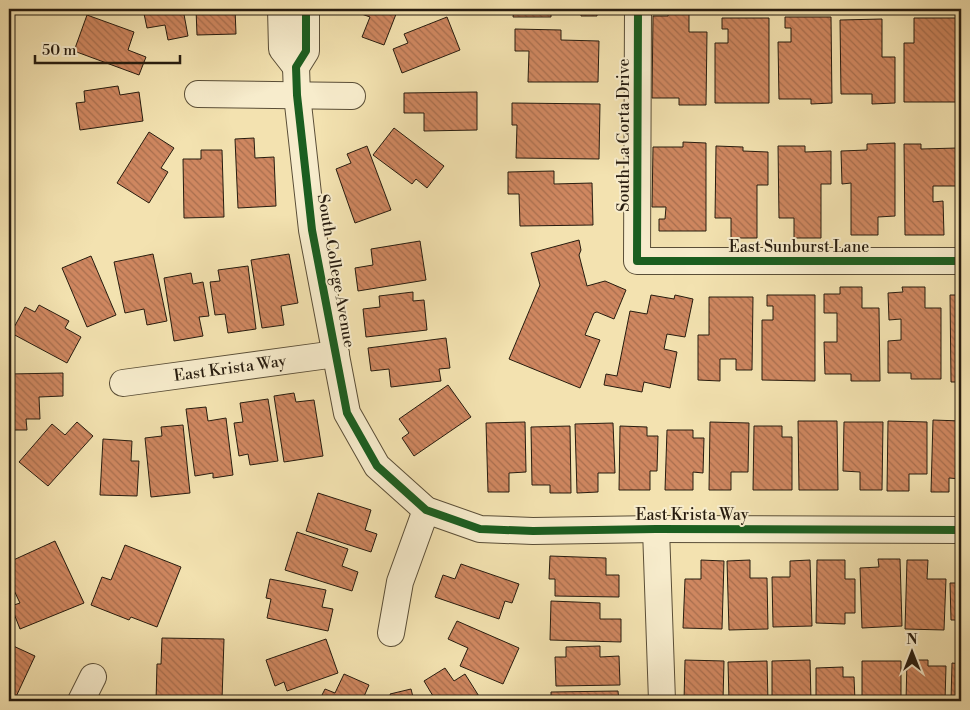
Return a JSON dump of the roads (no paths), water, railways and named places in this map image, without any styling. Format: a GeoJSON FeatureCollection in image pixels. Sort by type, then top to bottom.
{"type":"FeatureCollection","features":[{"type":"Feature","properties":{"kind":"street"},"geometry":{"type":"LineString","coordinates":[[282,9],[282,49],[296,67]]}},
{"type":"Feature","properties":{"kind":"street","name":"South College Avenue"},"geometry":{"type":"LineString","coordinates":[[306,9],[306,51],[296,67],[297,95],[312,230],[347,413],[377,466],[426,510]]}},
{"type":"Feature","properties":{"kind":"street","name":"South La Corta Drive"},"geometry":{"type":"LineString","coordinates":[[637,261],[638,9]]}},
{"type":"Feature","properties":{"kind":"street"},"geometry":{"type":"LineString","coordinates":[[198,94],[352,96]]}},
{"type":"Feature","properties":{"kind":"street","name":"East Sunburst Lane"},"geometry":{"type":"LineString","coordinates":[[637,261],[961,261]]}},
{"type":"Feature","properties":{"kind":"street","name":"East Krista Way"},"geometry":{"type":"LineString","coordinates":[[124,383],[336,354]]}},
{"type":"Feature","properties":{"kind":"street"},"geometry":{"type":"LineString","coordinates":[[391,633],[400,582],[426,510]]}},
{"type":"Feature","properties":{"kind":"street","name":"East Krista Way"},"geometry":{"type":"LineString","coordinates":[[426,510],[480,529],[533,531],[656,529],[961,530]]}},
{"type":"Feature","properties":{"kind":"street"},"geometry":{"type":"LineString","coordinates":[[656,529],[662,701]]}},
{"type":"Feature","properties":{"kind":"street"},"geometry":{"type":"LineString","coordinates":[[81,701],[93,677]]}}]}
